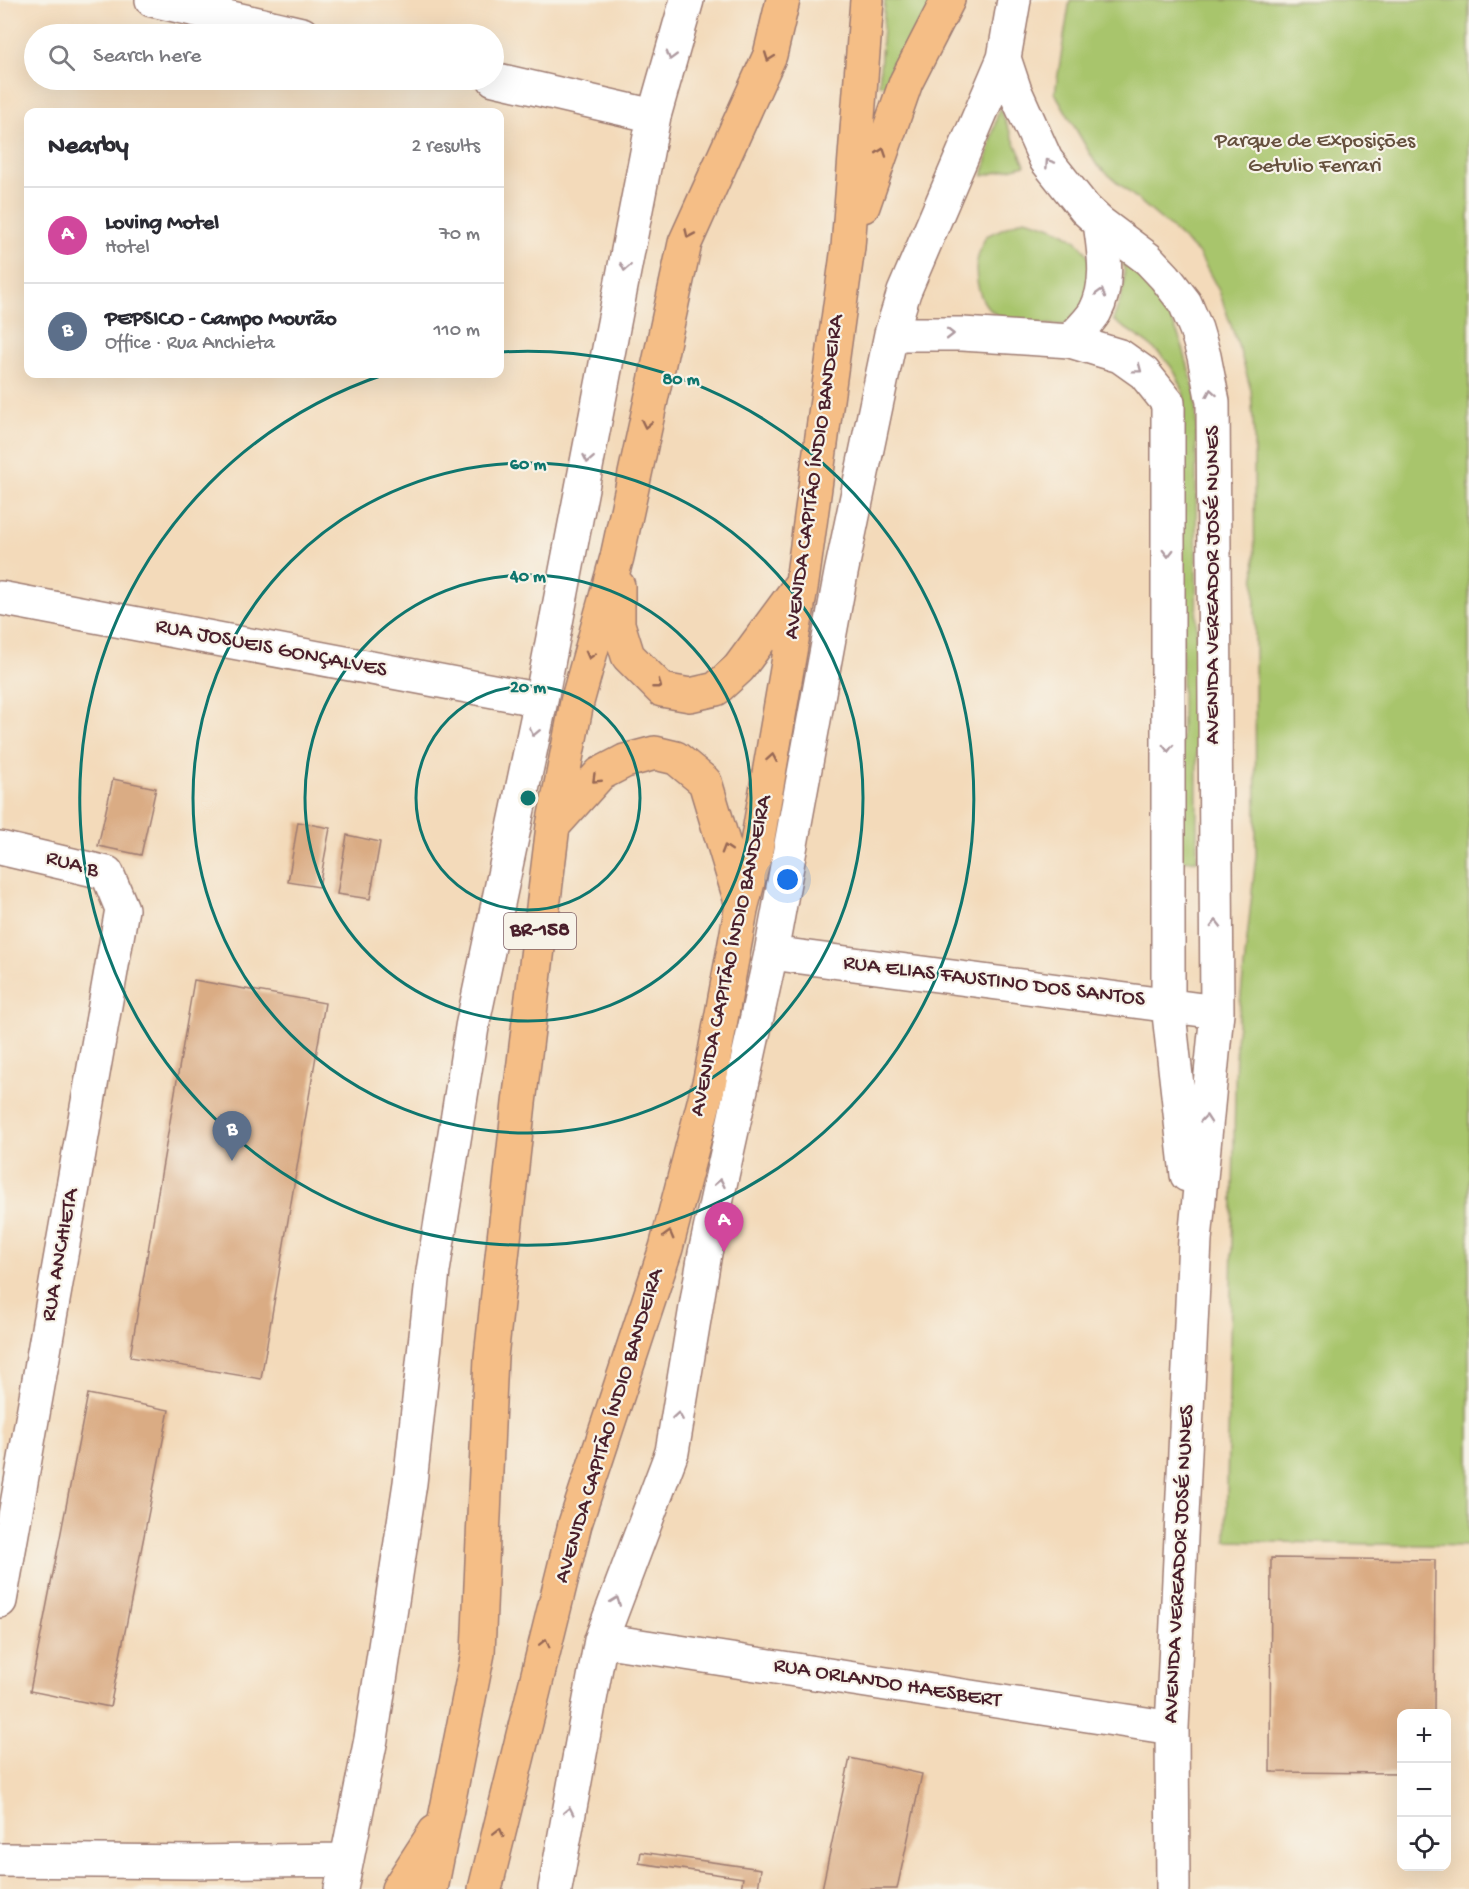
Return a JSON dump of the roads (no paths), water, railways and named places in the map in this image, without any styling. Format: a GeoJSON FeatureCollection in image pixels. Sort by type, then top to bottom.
{"type":"FeatureCollection","features":[{"type":"Feature","properties":{"kind":"main road","name":"BR-158"},"geometry":{"type":"LineString","coordinates":[[431,1889],[477,1653],[491,1357],[553,826],[577,702],[617,557],[685,243],[770,55],[783,0]]}},
{"type":"Feature","properties":{"kind":"main road","name":"AVENIDA CAPITÃO ÍNDIO BANDEIRA"},"geometry":{"type":"LineString","coordinates":[[485,1889],[575,1524],[666,1248],[710,1079],[742,905],[756,855],[802,582],[848,247],[867,0]]}},
{"type":"Feature","properties":{"kind":"main road"},"geometry":{"type":"LineString","coordinates":[[848,247],[906,82],[948,0]]}},
{"type":"Feature","properties":{"kind":"main road"},"geometry":{"type":"LineString","coordinates":[[617,557],[618,624],[628,656],[662,690],[690,695],[716,689],[739,668],[802,582]]}},
{"type":"Feature","properties":{"kind":"main road"},"geometry":{"type":"LineString","coordinates":[[553,826],[600,774],[625,761],[655,753],[676,758],[705,782],[742,905]]}},
{"type":"Feature","properties":{"kind":"main road"},"geometry":{"type":"LineString","coordinates":[[399,1889],[444,1818]]}},
{"type":"Feature","properties":{"kind":"street"},"geometry":{"type":"LineString","coordinates":[[152,0],[258,24]]}},
{"type":"Feature","properties":{"kind":"street"},"geometry":{"type":"LineString","coordinates":[[0,1860],[194,1862],[344,1875],[371,1739],[408,1495],[433,1271],[470,1038],[541,700],[654,116],[687,0]]}},
{"type":"Feature","properties":{"kind":"street","name":"AVENIDA VEREADOR JOSÉ NUNES"},"geometry":{"type":"LineString","coordinates":[[1014,0],[1004,58],[1015,91],[1046,160],[1085,209],[1148,259],[1185,303],[1204,356],[1213,402],[1216,1012],[1195,1240],[1172,1728],[1173,1889]]}},
{"type":"Feature","properties":{"kind":"street"},"geometry":{"type":"LineString","coordinates":[[555,1889],[602,1640],[672,1452],[705,1252],[771,953],[841,573],[891,334],[904,292],[1004,58]]}},
{"type":"Feature","properties":{"kind":"street"},"geometry":{"type":"LineString","coordinates":[[504,81],[654,116]]}},
{"type":"Feature","properties":{"kind":"street"},"geometry":{"type":"LineString","coordinates":[[1070,341],[1095,313],[1104,288],[1105,259],[1100,223]]}},
{"type":"Feature","properties":{"kind":"street","name":"AVENIDA VEREADOR JOSÉ NUNES"},"geometry":{"type":"LineString","coordinates":[[891,334],[962,334],[1070,341],[1120,356],[1144,373],[1168,403],[1168,1005],[1195,1240]]}},
{"type":"Feature","properties":{"kind":"street","name":"RUA JOSUEIS GONÇALVES"},"geometry":{"type":"LineString","coordinates":[[0,598],[541,700]]}},
{"type":"Feature","properties":{"kind":"street","name":"RUA B"},"geometry":{"type":"LineString","coordinates":[[0,848],[107,873],[122,909]]}},
{"type":"Feature","properties":{"kind":"street","name":"RUA ANCHIETA"},"geometry":{"type":"LineString","coordinates":[[0,1601],[122,909]]}},
{"type":"Feature","properties":{"kind":"street","name":"RUA ELIAS FAUSTINO DOS SANTOS"},"geometry":{"type":"LineString","coordinates":[[771,953],[1216,1012]]}},
{"type":"Feature","properties":{"kind":"street","name":"RUA ORLANDO HAESBERT"},"geometry":{"type":"LineString","coordinates":[[602,1640],[1172,1728]]}},
{"type":"Feature","properties":{"kind":"place","name":"PEPSICO - Campo Mourão"},"geometry":{"type":"Point","coordinates":[232,1161]}},
{"type":"Feature","properties":{"kind":"place","name":"Loving Motel"},"geometry":{"type":"Point","coordinates":[724,1252]}},
{"type":"Feature","properties":{"kind":"park label","name":"Parque de Exposições Getulio Ferrari"},"geometry":{"type":"Point","coordinates":[1315,154]}}]}
